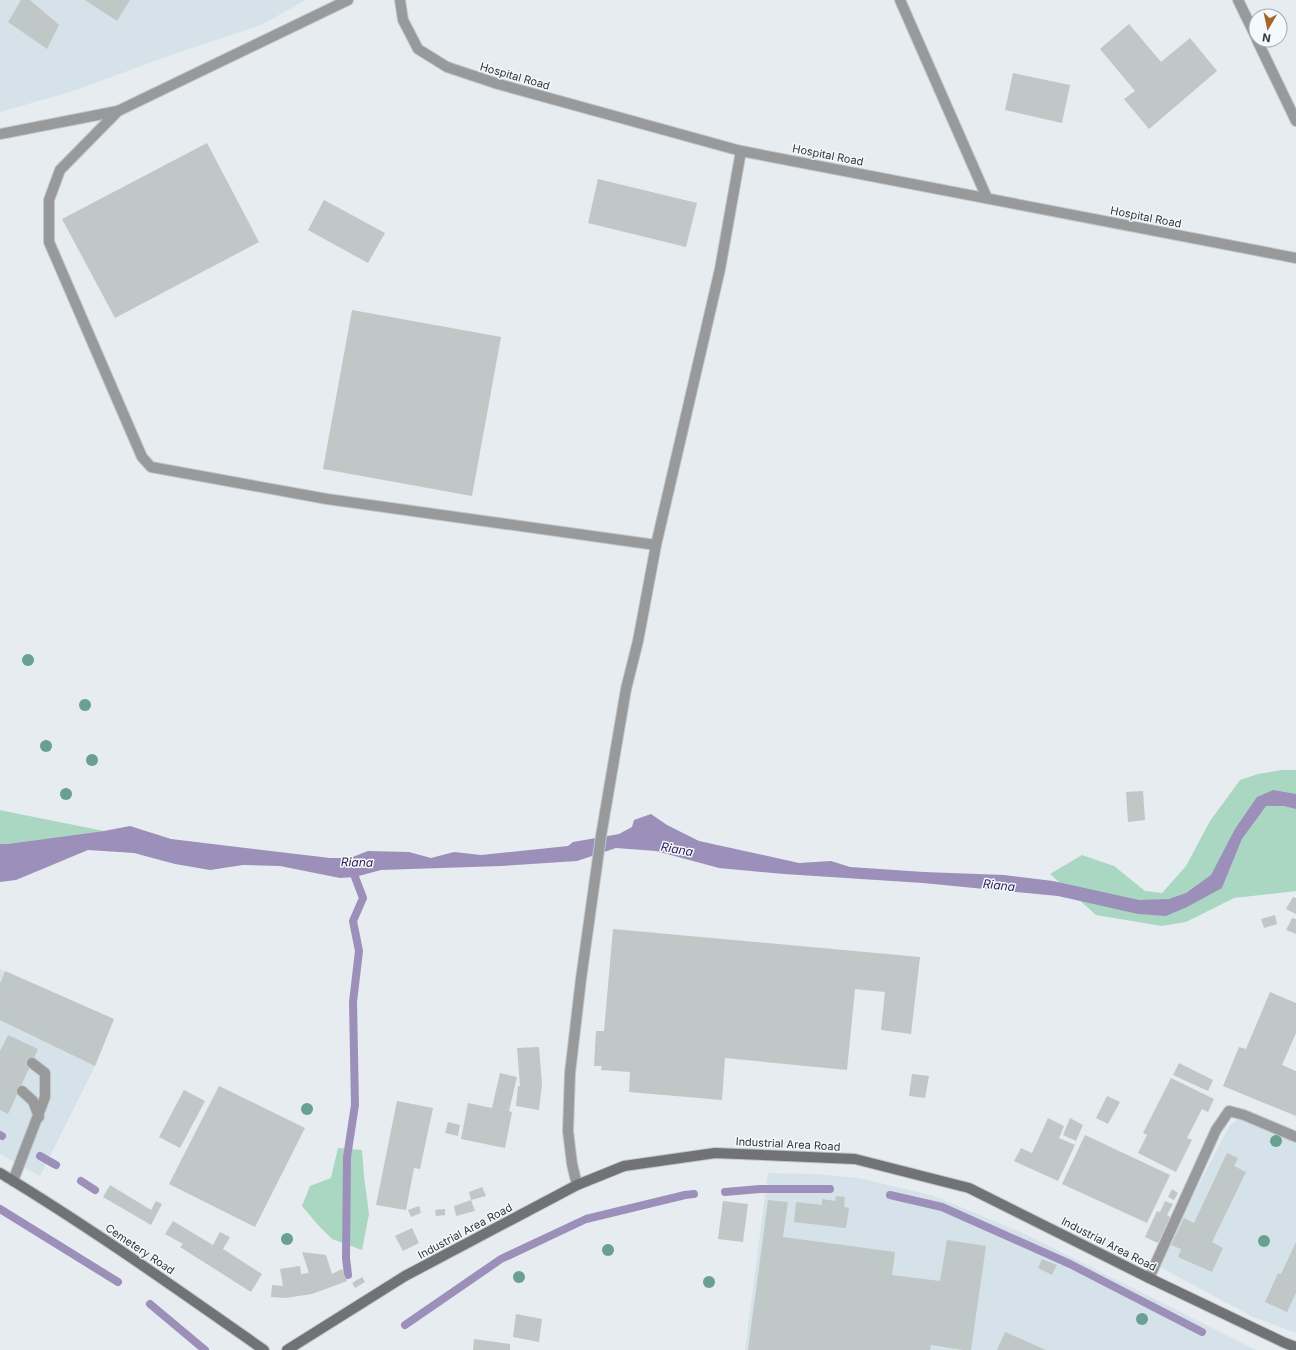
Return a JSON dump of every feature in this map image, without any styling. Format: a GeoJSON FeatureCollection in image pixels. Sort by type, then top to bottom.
{"type":"FeatureCollection","features":[{"type":"Feature","properties":{"kind":"main road","name":"Industrial Area Road"},"geometry":{"type":"LineString","coordinates":[[287,1350],[405,1276],[577,1184],[624,1166],[715,1153],[855,1159],[969,1188],[1149,1278],[1285,1344],[1296,1347]]}},
{"type":"Feature","properties":{"kind":"main road","name":"Cemetery Road"},"geometry":{"type":"LineString","coordinates":[[0,1173],[53,1205],[153,1272],[264,1350]]}},
{"type":"Feature","properties":{"kind":"street"},"geometry":{"type":"LineString","coordinates":[[0,134],[118,111],[348,0]]}},
{"type":"Feature","properties":{"kind":"street","name":"Hospital Road"},"geometry":{"type":"LineString","coordinates":[[400,0],[403,20],[418,49],[447,67],[498,84],[741,151],[1296,258]]}},
{"type":"Feature","properties":{"kind":"street"},"geometry":{"type":"LineString","coordinates":[[900,0],[987,198]]}},
{"type":"Feature","properties":{"kind":"street"},"geometry":{"type":"LineString","coordinates":[[1238,0],[1248,21]]}},
{"type":"Feature","properties":{"kind":"street"},"geometry":{"type":"LineString","coordinates":[[1261,48],[1296,121]]}},
{"type":"Feature","properties":{"kind":"street"},"geometry":{"type":"LineString","coordinates":[[118,111],[60,170],[49,200],[49,242],[142,456],[151,467],[327,499],[656,545]]}},
{"type":"Feature","properties":{"kind":"street"},"geometry":{"type":"LineString","coordinates":[[577,1184],[572,1164],[568,1131],[570,1073],[580,979],[596,867],[626,689],[638,641],[656,545],[720,269],[741,151]]}},
{"type":"Feature","properties":{"kind":"street"},"geometry":{"type":"LineString","coordinates":[[13,1181],[45,1097],[45,1073],[32,1063]]}},
{"type":"Feature","properties":{"kind":"street"},"geometry":{"type":"LineString","coordinates":[[22,1091],[33,1101],[38,1117]]}},
{"type":"Feature","properties":{"kind":"street"},"geometry":{"type":"LineString","coordinates":[[1149,1278],[1216,1130],[1229,1111],[1244,1115],[1296,1137]]}},
{"type":"Feature","properties":{"kind":"shaded area"},"geometry":{"type":"Polygon","coordinates":[[[0,0],[306,0],[261,25],[174,54],[70,92],[0,112],[0,0]]]}},
{"type":"Feature","properties":{"kind":"shaded area"},"geometry":{"type":"Polygon","coordinates":[[[0,969],[114,1019],[95,1066],[40,1176],[0,1154],[0,969]]]}},
{"type":"Feature","properties":{"kind":"shaded area"},"geometry":{"type":"Polygon","coordinates":[[[1239,1118],[1296,1141],[1296,1333],[1253,1317],[1158,1266],[1230,1125],[1239,1118]]]}},
{"type":"Feature","properties":{"kind":"shaded area"},"geometry":{"type":"Polygon","coordinates":[[[768,1173],[814,1174],[859,1178],[934,1196],[1025,1234],[1256,1350],[745,1350],[768,1173]]]}},
{"type":"Feature","properties":{"kind":"green space"},"geometry":{"type":"Polygon","coordinates":[[[1282,770],[1296,770],[1296,891],[1234,898],[1186,922],[1162,926],[1096,915],[1050,874],[1082,855],[1114,866],[1145,891],[1162,893],[1186,866],[1210,821],[1240,780],[1258,774],[1282,770]],[[1255,821],[1207,884],[1222,888],[1242,839],[1255,821]]]}},
{"type":"Feature","properties":{"kind":"green space"},"geometry":{"type":"Polygon","coordinates":[[[0,810],[104,831],[0,844],[0,810]]]}},
{"type":"Feature","properties":{"kind":"green space"},"geometry":{"type":"Polygon","coordinates":[[[338,1148],[362,1150],[369,1214],[362,1250],[332,1239],[302,1206],[310,1186],[331,1178],[338,1148]]]}},
{"type":"Feature","properties":{"kind":"water","name":"Riana"},"geometry":{"type":"Polygon","coordinates":[[[1273,790],[1296,794],[1296,809],[1284,806],[1266,806],[1242,839],[1222,888],[1187,907],[1166,916],[1138,914],[1058,896],[923,883],[784,874],[719,868],[656,851],[616,848],[577,861],[501,866],[381,870],[355,877],[340,878],[280,866],[243,865],[210,870],[175,864],[134,853],[88,850],[16,880],[0,882],[0,844],[104,831],[130,826],[171,839],[330,858],[350,858],[368,851],[409,852],[431,858],[454,852],[481,855],[568,846],[573,842],[619,834],[632,827],[634,820],[651,814],[667,825],[699,841],[799,863],[831,861],[850,867],[1004,875],[1053,881],[1139,900],[1169,899],[1186,893],[1211,875],[1235,829],[1257,797],[1273,790]]]}},
{"type":"Feature","properties":{"kind":"building"},"geometry":{"type":"Polygon","coordinates":[[[21,0],[30,0],[59,25],[47,49],[8,22],[21,0]]]}},
{"type":"Feature","properties":{"kind":"building"},"geometry":{"type":"Polygon","coordinates":[[[85,0],[130,0],[117,21],[85,0]]]}},
{"type":"Feature","properties":{"kind":"building"},"geometry":{"type":"Polygon","coordinates":[[[1129,24],[1161,62],[1190,38],[1217,71],[1149,129],[1124,99],[1135,91],[1100,49],[1129,24]]]}},
{"type":"Feature","properties":{"kind":"building"},"geometry":{"type":"Polygon","coordinates":[[[1013,73],[1070,85],[1062,123],[1005,110],[1013,73]]]}},
{"type":"Feature","properties":{"kind":"building"},"geometry":{"type":"Polygon","coordinates":[[[207,143],[259,242],[115,318],[62,219],[207,143]]]}},
{"type":"Feature","properties":{"kind":"building"},"geometry":{"type":"Polygon","coordinates":[[[598,179],[697,203],[686,247],[588,223],[598,179]]]}},
{"type":"Feature","properties":{"kind":"building"},"geometry":{"type":"Polygon","coordinates":[[[324,200],[385,233],[368,263],[308,230],[324,200]]]}},
{"type":"Feature","properties":{"kind":"building"},"geometry":{"type":"Polygon","coordinates":[[[352,310],[501,337],[472,496],[323,469],[352,310]]]}},
{"type":"Feature","properties":{"kind":"building"},"geometry":{"type":"Polygon","coordinates":[[[1143,791],[1145,820],[1128,822],[1126,792],[1143,791]]]}},
{"type":"Feature","properties":{"kind":"building"},"geometry":{"type":"Polygon","coordinates":[[[1293,897],[1296,898],[1296,914],[1286,909],[1293,897]]]}},
{"type":"Feature","properties":{"kind":"building"},"geometry":{"type":"Polygon","coordinates":[[[1275,915],[1277,924],[1264,928],[1261,919],[1275,915]]]}},
{"type":"Feature","properties":{"kind":"building"},"geometry":{"type":"Polygon","coordinates":[[[1292,918],[1296,919],[1296,934],[1286,930],[1292,918]]]}},
{"type":"Feature","properties":{"kind":"building"},"geometry":{"type":"Polygon","coordinates":[[[613,929],[920,957],[911,1034],[881,1030],[885,992],[855,989],[847,1070],[725,1058],[722,1100],[629,1092],[630,1072],[601,1070],[602,1066],[594,1066],[596,1031],[604,1031],[613,929]]]}},
{"type":"Feature","properties":{"kind":"building"},"geometry":{"type":"Polygon","coordinates":[[[5,971],[114,1019],[95,1066],[0,1020],[0,982],[5,971]]]}},
{"type":"Feature","properties":{"kind":"building"},"geometry":{"type":"Polygon","coordinates":[[[1270,992],[1296,1003],[1296,1033],[1282,1065],[1296,1071],[1296,1116],[1223,1086],[1239,1047],[1246,1049],[1270,992]]]}},
{"type":"Feature","properties":{"kind":"building"},"geometry":{"type":"Polygon","coordinates":[[[8,1035],[38,1049],[8,1114],[0,1110],[0,1051],[8,1035]]]}},
{"type":"Feature","properties":{"kind":"building"},"geometry":{"type":"Polygon","coordinates":[[[539,1047],[542,1084],[539,1110],[516,1106],[518,1086],[520,1086],[517,1048],[539,1047]]]}},
{"type":"Feature","properties":{"kind":"building"},"geometry":{"type":"Polygon","coordinates":[[[1179,1063],[1213,1080],[1208,1091],[1173,1075],[1179,1063]]]}},
{"type":"Feature","properties":{"kind":"building"},"geometry":{"type":"Polygon","coordinates":[[[500,1073],[517,1077],[509,1111],[512,1112],[505,1148],[461,1139],[468,1103],[492,1108],[500,1073]]]}},
{"type":"Feature","properties":{"kind":"building"},"geometry":{"type":"Polygon","coordinates":[[[912,1074],[929,1076],[925,1098],[909,1096],[912,1074]]]}},
{"type":"Feature","properties":{"kind":"building"},"geometry":{"type":"Polygon","coordinates":[[[1171,1078],[1214,1099],[1208,1112],[1202,1109],[1187,1138],[1192,1140],[1176,1172],[1138,1153],[1147,1135],[1143,1133],[1171,1078]]]}},
{"type":"Feature","properties":{"kind":"building"},"geometry":{"type":"Polygon","coordinates":[[[219,1086],[305,1128],[255,1227],[169,1184],[219,1086]]]}},
{"type":"Feature","properties":{"kind":"building"},"geometry":{"type":"Polygon","coordinates":[[[184,1090],[205,1101],[180,1148],[159,1137],[184,1090]]]}},
{"type":"Feature","properties":{"kind":"building"},"geometry":{"type":"Polygon","coordinates":[[[1107,1096],[1120,1102],[1108,1124],[1096,1118],[1107,1096]]]}},
{"type":"Feature","properties":{"kind":"building"},"geometry":{"type":"Polygon","coordinates":[[[397,1101],[433,1108],[420,1169],[414,1168],[406,1210],[376,1205],[397,1101]]]}},
{"type":"Feature","properties":{"kind":"building"},"geometry":{"type":"Polygon","coordinates":[[[1048,1118],[1064,1126],[1059,1138],[1075,1145],[1058,1181],[1014,1161],[1021,1148],[1032,1153],[1048,1118]]]}},
{"type":"Feature","properties":{"kind":"building"},"geometry":{"type":"Polygon","coordinates":[[[1070,1118],[1083,1125],[1076,1141],[1063,1135],[1070,1118]]]}},
{"type":"Feature","properties":{"kind":"building"},"geometry":{"type":"Polygon","coordinates":[[[448,1122],[460,1125],[458,1136],[445,1133],[448,1122]]]}},
{"type":"Feature","properties":{"kind":"building"},"geometry":{"type":"Polygon","coordinates":[[[1085,1135],[1170,1175],[1147,1223],[1062,1184],[1085,1135]]]}},
{"type":"Feature","properties":{"kind":"building"},"geometry":{"type":"Polygon","coordinates":[[[1227,1153],[1238,1158],[1234,1166],[1246,1172],[1212,1242],[1223,1248],[1212,1272],[1178,1257],[1181,1249],[1171,1245],[1184,1218],[1194,1223],[1227,1153]]]}},
{"type":"Feature","properties":{"kind":"building"},"geometry":{"type":"Polygon","coordinates":[[[110,1185],[151,1210],[156,1201],[162,1204],[151,1225],[103,1197],[110,1185]]]}},
{"type":"Feature","properties":{"kind":"building"},"geometry":{"type":"Polygon","coordinates":[[[482,1187],[486,1196],[471,1200],[469,1192],[482,1187]]]}},
{"type":"Feature","properties":{"kind":"building"},"geometry":{"type":"Polygon","coordinates":[[[1172,1189],[1178,1193],[1174,1200],[1168,1197],[1172,1189]]]}},
{"type":"Feature","properties":{"kind":"building"},"geometry":{"type":"Polygon","coordinates":[[[836,1196],[845,1197],[844,1207],[849,1208],[846,1228],[794,1222],[796,1202],[822,1205],[822,1199],[835,1201],[836,1196]]]}},
{"type":"Feature","properties":{"kind":"building"},"geometry":{"type":"Polygon","coordinates":[[[471,1200],[475,1211],[456,1216],[454,1206],[471,1200]]]}},
{"type":"Feature","properties":{"kind":"building"},"geometry":{"type":"Polygon","coordinates":[[[768,1200],[788,1202],[783,1237],[895,1252],[892,1275],[940,1281],[947,1240],[986,1246],[971,1350],[931,1345],[930,1350],[748,1350],[768,1200]]]}},
{"type":"Feature","properties":{"kind":"building"},"geometry":{"type":"Polygon","coordinates":[[[723,1201],[748,1204],[743,1242],[718,1239],[723,1201]]]}},
{"type":"Feature","properties":{"kind":"building"},"geometry":{"type":"Polygon","coordinates":[[[1165,1201],[1173,1204],[1167,1215],[1170,1217],[1158,1243],[1145,1237],[1157,1211],[1160,1212],[1165,1201]]]}},
{"type":"Feature","properties":{"kind":"building"},"geometry":{"type":"Polygon","coordinates":[[[419,1206],[421,1213],[411,1217],[408,1210],[419,1206]]]}},
{"type":"Feature","properties":{"kind":"building"},"geometry":{"type":"Polygon","coordinates":[[[445,1209],[445,1215],[436,1216],[435,1210],[445,1209]]]}},
{"type":"Feature","properties":{"kind":"building"},"geometry":{"type":"Polygon","coordinates":[[[173,1221],[213,1245],[220,1232],[230,1237],[223,1249],[262,1274],[251,1292],[180,1247],[183,1244],[165,1234],[173,1221]]]}},
{"type":"Feature","properties":{"kind":"building"},"geometry":{"type":"Polygon","coordinates":[[[412,1228],[419,1243],[403,1251],[395,1236],[412,1228]]]}},
{"type":"Feature","properties":{"kind":"building"},"geometry":{"type":"Polygon","coordinates":[[[1296,1242],[1296,1293],[1287,1312],[1265,1302],[1278,1273],[1281,1274],[1296,1242]]]}},
{"type":"Feature","properties":{"kind":"building"},"geometry":{"type":"Polygon","coordinates":[[[302,1252],[326,1255],[332,1274],[342,1269],[347,1281],[312,1294],[285,1298],[271,1297],[272,1285],[283,1286],[280,1269],[300,1266],[301,1274],[309,1273],[302,1252]]]}},
{"type":"Feature","properties":{"kind":"building"},"geometry":{"type":"Polygon","coordinates":[[[1042,1259],[1057,1265],[1052,1275],[1038,1268],[1042,1259]]]}},
{"type":"Feature","properties":{"kind":"building"},"geometry":{"type":"Polygon","coordinates":[[[362,1277],[365,1282],[355,1288],[352,1283],[362,1277]]]}},
{"type":"Feature","properties":{"kind":"building"},"geometry":{"type":"Polygon","coordinates":[[[516,1314],[542,1319],[539,1342],[513,1337],[516,1314]]]}},
{"type":"Feature","properties":{"kind":"building"},"geometry":{"type":"Polygon","coordinates":[[[1005,1332],[1046,1350],[997,1350],[1005,1332]]]}},
{"type":"Feature","properties":{"kind":"building"},"geometry":{"type":"Polygon","coordinates":[[[474,1339],[510,1344],[510,1350],[473,1350],[474,1339]]]}},
{"type":"Feature","properties":{"kind":"waterway","name":"Riana"},"geometry":{"type":"LineString","coordinates":[[348,1275],[346,1258],[347,1157],[355,1105],[353,1002],[359,951],[353,921],[363,898],[355,877],[354,867]]}},
{"type":"Feature","properties":{"kind":"waterway"},"geometry":{"type":"LineString","coordinates":[[40,1156],[56,1165]]}},
{"type":"Feature","properties":{"kind":"waterway"},"geometry":{"type":"LineString","coordinates":[[81,1181],[95,1190]]}},
{"type":"Feature","properties":{"kind":"waterway"},"geometry":{"type":"LineString","coordinates":[[725,1192],[760,1189],[830,1189]]}},
{"type":"Feature","properties":{"kind":"waterway"},"geometry":{"type":"LineString","coordinates":[[405,1325],[501,1259],[586,1219],[694,1194]]}},
{"type":"Feature","properties":{"kind":"waterway"},"geometry":{"type":"LineString","coordinates":[[890,1195],[942,1207],[1070,1264],[1202,1332]]}},
{"type":"Feature","properties":{"kind":"waterway"},"geometry":{"type":"LineString","coordinates":[[0,1209],[118,1282]]}},
{"type":"Feature","properties":{"kind":"waterway"},"geometry":{"type":"LineString","coordinates":[[150,1304],[205,1350]]}}]}
